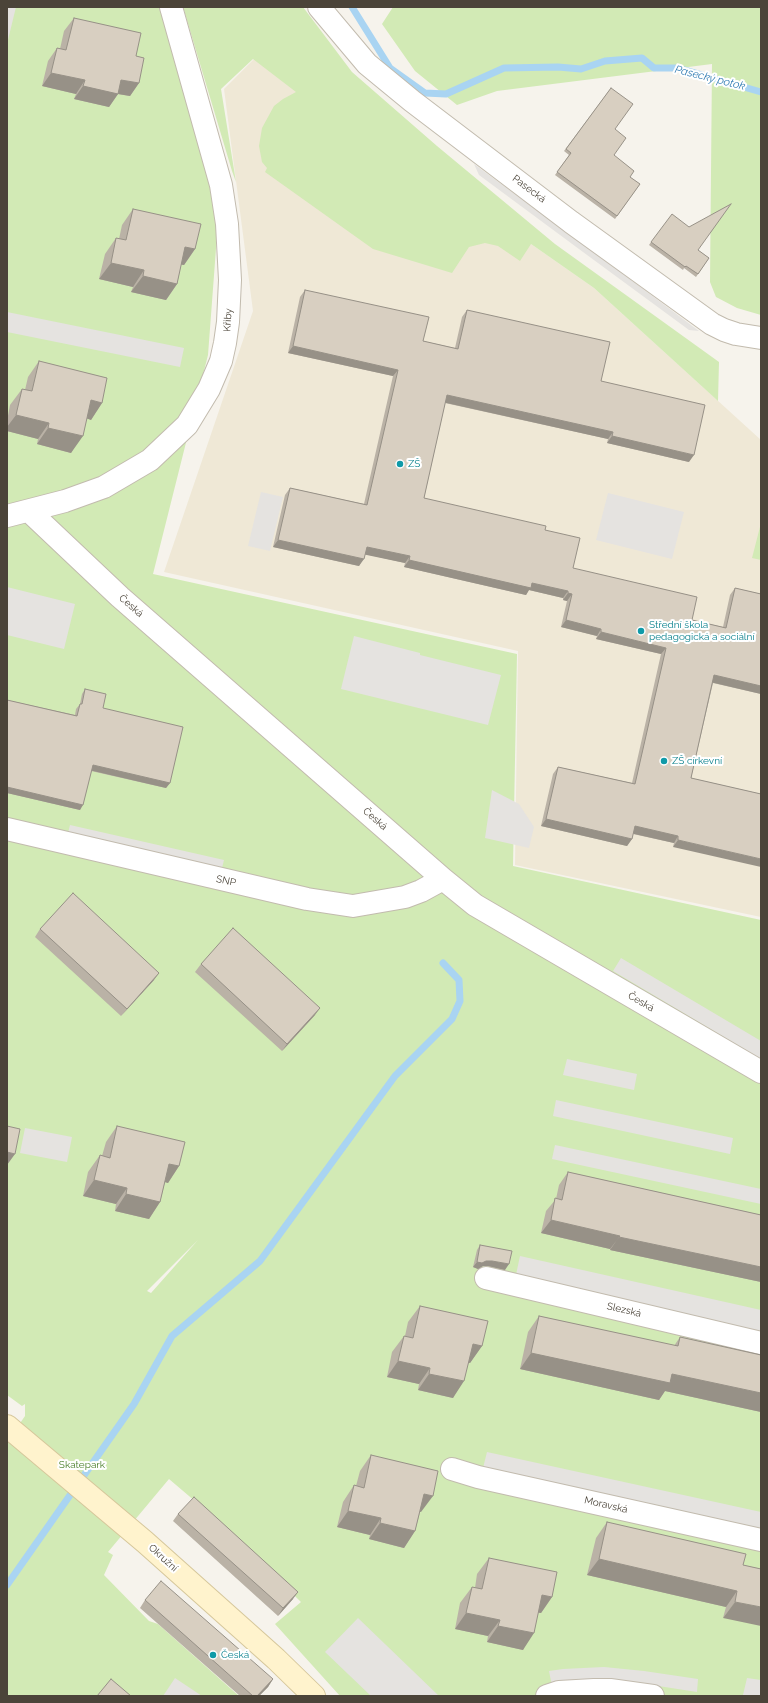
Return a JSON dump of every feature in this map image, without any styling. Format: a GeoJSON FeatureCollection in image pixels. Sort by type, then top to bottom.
{"type":"FeatureCollection","features":[{"type":"Feature","properties":{"kind":"street","name":"Křiby"},"geometry":{"type":"LineString","coordinates":[[7,516],[65,502],[104,487],[150,460],[187,425],[209,389],[222,355],[228,322],[230,280],[227,224],[221,186],[171,7]]}},
{"type":"Feature","properties":{"kind":"street","name":"Pasecká"},"geometry":{"type":"LineString","coordinates":[[319,7],[368,64],[412,101],[571,222],[712,324],[736,334],[761,338]]}},
{"type":"Feature","properties":{"kind":"street","name":"Česká"},"geometry":{"type":"LineString","coordinates":[[28,511],[120,597],[443,879],[475,905],[761,1072]]}},
{"type":"Feature","properties":{"kind":"street","name":"SNP"},"geometry":{"type":"LineString","coordinates":[[7,829],[284,894],[353,906],[405,897],[421,891],[443,879]]}},
{"type":"Feature","properties":{"kind":"street","name":"Slezská"},"geometry":{"type":"LineString","coordinates":[[486,1278],[761,1343]]}},
{"type":"Feature","properties":{"kind":"street","name":"Okružní"},"geometry":{"type":"LineString","coordinates":[[7,1426],[145,1542],[276,1659],[314,1696]]}},
{"type":"Feature","properties":{"kind":"street","name":"Moravská"},"geometry":{"type":"LineString","coordinates":[[452,1469],[478,1477],[761,1540]]}},
{"type":"Feature","properties":{"kind":"street"},"geometry":{"type":"LineString","coordinates":[[547,1696],[559,1692],[610,1690],[653,1696]]}},
{"type":"Feature","properties":{"kind":"shaded area"},"geometry":{"type":"Polygon","coordinates":[[[7,7],[16,7],[7,44],[7,7]]]}},
{"type":"Feature","properties":{"kind":"shaded area"},"geometry":{"type":"Polygon","coordinates":[[[259,54],[594,288],[761,440],[761,917],[515,865],[518,651],[164,572],[253,311],[224,89],[259,54]]]}},
{"type":"Feature","properties":{"kind":"shaded area"},"geometry":{"type":"Polygon","coordinates":[[[474,164],[699,331],[689,330],[479,175],[474,164]]]}},
{"type":"Feature","properties":{"kind":"shaded area"},"geometry":{"type":"Polygon","coordinates":[[[7,312],[184,348],[180,367],[7,332],[7,312]]]}},
{"type":"Feature","properties":{"kind":"shaded area"},"geometry":{"type":"Polygon","coordinates":[[[261,492],[283,497],[270,551],[248,546],[261,492]]]}},
{"type":"Feature","properties":{"kind":"shaded area"},"geometry":{"type":"Polygon","coordinates":[[[608,493],[684,512],[672,559],[596,540],[608,493]]]}},
{"type":"Feature","properties":{"kind":"shaded area"},"geometry":{"type":"Polygon","coordinates":[[[7,587],[75,604],[64,649],[7,635],[7,587]]]}},
{"type":"Feature","properties":{"kind":"shaded area"},"geometry":{"type":"Polygon","coordinates":[[[354,636],[420,653],[420,655],[501,675],[488,725],[341,689],[354,636]]]}},
{"type":"Feature","properties":{"kind":"shaded area"},"geometry":{"type":"Polygon","coordinates":[[[492,790],[519,804],[534,827],[529,848],[485,838],[492,790]]]}},
{"type":"Feature","properties":{"kind":"shaded area"},"geometry":{"type":"Polygon","coordinates":[[[70,825],[224,860],[221,872],[67,837],[70,825]]]}},
{"type":"Feature","properties":{"kind":"shaded area"},"geometry":{"type":"Polygon","coordinates":[[[621,958],[761,1041],[761,1059],[613,971],[621,958]]]}},
{"type":"Feature","properties":{"kind":"shaded area"},"geometry":{"type":"Polygon","coordinates":[[[567,1059],[637,1074],[634,1090],[563,1075],[567,1059]]]}},
{"type":"Feature","properties":{"kind":"shaded area"},"geometry":{"type":"Polygon","coordinates":[[[556,1100],[733,1138],[730,1154],[553,1116],[556,1100]]]}},
{"type":"Feature","properties":{"kind":"shaded area"},"geometry":{"type":"Polygon","coordinates":[[[25,1128],[72,1137],[67,1162],[20,1153],[25,1128]]]}},
{"type":"Feature","properties":{"kind":"shaded area"},"geometry":{"type":"Polygon","coordinates":[[[555,1145],[761,1189],[761,1204],[552,1159],[555,1145]]]}},
{"type":"Feature","properties":{"kind":"shaded area"},"geometry":{"type":"Polygon","coordinates":[[[520,1256],[761,1310],[761,1343],[514,1284],[520,1256]]]}},
{"type":"Feature","properties":{"kind":"shaded area"},"geometry":{"type":"Polygon","coordinates":[[[487,1452],[761,1512],[761,1540],[481,1476],[487,1452]]]}},
{"type":"Feature","properties":{"kind":"shaded area"},"geometry":{"type":"Polygon","coordinates":[[[358,1618],[439,1696],[371,1696],[325,1652],[358,1618]]]}},
{"type":"Feature","properties":{"kind":"shaded area"},"geometry":{"type":"Polygon","coordinates":[[[604,1667],[698,1679],[697,1692],[652,1685],[552,1686],[549,1671],[604,1667]]]}},
{"type":"Feature","properties":{"kind":"shaded area"},"geometry":{"type":"Polygon","coordinates":[[[175,1678],[202,1696],[163,1696],[175,1678]]]}},
{"type":"Feature","properties":{"kind":"shaded area"},"geometry":{"type":"Polygon","coordinates":[[[747,1678],[761,1680],[761,1696],[743,1695],[747,1678]]]}},
{"type":"Feature","properties":{"kind":"green space","name":"Skatepark"},"geometry":{"type":"Polygon","coordinates":[[[7,7],[159,7],[221,182],[208,355],[153,574],[517,654],[513,866],[761,920],[761,1696],[340,1696],[275,1624],[301,1602],[216,1519],[169,1479],[108,1552],[113,1555],[104,1575],[149,1621],[158,1624],[239,1696],[7,1696],[7,1442],[25,1416],[25,1404],[22,1406],[7,1395],[7,7]],[[198,1240],[147,1291],[151,1293],[198,1240]]]}},
{"type":"Feature","properties":{"kind":"green space"},"geometry":{"type":"Polygon","coordinates":[[[183,7],[303,7],[352,72],[437,146],[555,244],[719,362],[718,401],[594,288],[531,244],[520,261],[498,246],[485,243],[469,247],[452,273],[373,249],[265,172],[267,168],[262,162],[259,146],[262,128],[274,106],[296,92],[253,59],[221,89],[236,182],[183,7]]]}},
{"type":"Feature","properties":{"kind":"green space"},"geometry":{"type":"Polygon","coordinates":[[[393,7],[761,7],[761,315],[737,308],[716,297],[710,282],[712,64],[497,91],[457,105],[415,71],[382,24],[393,7]]]}},
{"type":"Feature","properties":{"kind":"green space"},"geometry":{"type":"Polygon","coordinates":[[[761,523],[761,560],[752,558],[761,523]]]}},
{"type":"Feature","properties":{"kind":"building"},"geometry":{"type":"Polygon","coordinates":[[[74,18],[141,33],[136,56],[144,58],[139,83],[121,80],[118,94],[83,86],[85,80],[51,73],[57,48],[66,50],[74,18]]]}},
{"type":"Feature","properties":{"kind":"building"},"geometry":{"type":"Polygon","coordinates":[[[611,88],[633,104],[615,129],[626,138],[614,155],[634,171],[630,177],[640,184],[617,216],[557,172],[571,153],[566,149],[611,88]]]}},
{"type":"Feature","properties":{"kind":"building"},"geometry":{"type":"Polygon","coordinates":[[[731,204],[698,250],[709,258],[698,274],[686,266],[685,267],[651,242],[672,214],[689,227],[731,204]]]}},
{"type":"Feature","properties":{"kind":"building"},"geometry":{"type":"Polygon","coordinates":[[[133,209],[201,224],[195,249],[185,247],[177,284],[143,276],[144,270],[111,263],[116,238],[126,240],[133,209]]]}},
{"type":"Feature","properties":{"kind":"building"},"geometry":{"type":"Polygon","coordinates":[[[305,290],[429,317],[423,341],[458,349],[467,310],[610,342],[601,381],[705,405],[694,455],[612,436],[613,432],[447,395],[424,498],[546,526],[545,530],[580,538],[573,568],[697,597],[692,620],[726,628],[735,588],[761,594],[761,686],[714,675],[691,778],[761,794],[761,859],[678,840],[678,836],[635,826],[632,839],[546,819],[558,767],[635,784],[666,648],[601,632],[601,629],[566,620],[572,594],[568,593],[568,591],[532,583],[531,588],[409,560],[410,556],[367,547],[364,559],[278,540],[290,488],[367,505],[398,370],[293,346],[305,290]]]}},
{"type":"Feature","properties":{"kind":"building"},"geometry":{"type":"Polygon","coordinates":[[[39,361],[107,378],[102,403],[91,400],[83,436],[48,428],[49,423],[16,415],[22,389],[32,391],[39,361]]]}},
{"type":"Feature","properties":{"kind":"building"},"geometry":{"type":"Polygon","coordinates":[[[85,689],[106,694],[103,708],[183,727],[170,783],[93,765],[83,805],[7,787],[7,700],[77,716],[80,704],[82,704],[85,689]]]}},
{"type":"Feature","properties":{"kind":"building"},"geometry":{"type":"Polygon","coordinates":[[[73,893],[159,973],[127,1009],[40,929],[73,893]]]}},
{"type":"Feature","properties":{"kind":"building"},"geometry":{"type":"Polygon","coordinates":[[[233,928],[320,1008],[287,1044],[201,964],[233,928]]]}},
{"type":"Feature","properties":{"kind":"building"},"geometry":{"type":"Polygon","coordinates":[[[7,1126],[20,1129],[15,1154],[7,1152],[7,1126]]]}},
{"type":"Feature","properties":{"kind":"building"},"geometry":{"type":"Polygon","coordinates":[[[117,1126],[185,1142],[179,1166],[169,1164],[160,1202],[126,1194],[127,1188],[94,1180],[100,1155],[110,1158],[117,1126]]]}},
{"type":"Feature","properties":{"kind":"building"},"geometry":{"type":"Polygon","coordinates":[[[568,1172],[761,1215],[761,1267],[619,1237],[620,1236],[551,1220],[555,1198],[562,1200],[568,1172]]]}},
{"type":"Feature","properties":{"kind":"building"},"geometry":{"type":"Polygon","coordinates":[[[480,1245],[512,1251],[509,1264],[492,1261],[482,1263],[477,1262],[480,1245]]]}},
{"type":"Feature","properties":{"kind":"building"},"geometry":{"type":"Polygon","coordinates":[[[420,1306],[488,1321],[482,1346],[473,1344],[464,1381],[429,1374],[430,1368],[398,1361],[404,1336],[413,1338],[420,1306]]]}},
{"type":"Feature","properties":{"kind":"building"},"geometry":{"type":"Polygon","coordinates":[[[539,1316],[678,1346],[680,1337],[761,1355],[761,1393],[672,1374],[670,1383],[531,1353],[539,1316]]]}},
{"type":"Feature","properties":{"kind":"building"},"geometry":{"type":"Polygon","coordinates":[[[371,1455],[438,1471],[433,1496],[424,1494],[415,1531],[380,1523],[381,1518],[348,1511],[354,1485],[364,1488],[371,1455]]]}},
{"type":"Feature","properties":{"kind":"building"},"geometry":{"type":"Polygon","coordinates":[[[194,1497],[298,1592],[283,1608],[178,1514],[194,1497]]]}},
{"type":"Feature","properties":{"kind":"building"},"geometry":{"type":"Polygon","coordinates":[[[607,1522],[746,1554],[743,1565],[761,1569],[761,1607],[735,1602],[737,1591],[599,1559],[607,1522]]]}},
{"type":"Feature","properties":{"kind":"building"},"geometry":{"type":"Polygon","coordinates":[[[489,1558],[557,1572],[552,1597],[542,1595],[534,1633],[498,1626],[500,1620],[466,1613],[472,1587],[482,1589],[489,1558]]]}},
{"type":"Feature","properties":{"kind":"building"},"geometry":{"type":"Polygon","coordinates":[[[161,1581],[273,1679],[257,1696],[253,1696],[145,1600],[161,1581]]]}},
{"type":"Feature","properties":{"kind":"building"},"geometry":{"type":"Polygon","coordinates":[[[111,1679],[131,1696],[97,1696],[111,1679]]]}},
{"type":"Feature","properties":{"kind":"waterway","name":"Pasecký potok"},"geometry":{"type":"LineString","coordinates":[[352,7],[390,68],[425,93],[446,94],[504,68],[558,67],[581,69],[605,61],[642,58],[654,68],[678,68],[761,92]]}},
{"type":"Feature","properties":{"kind":"waterway"},"geometry":{"type":"LineString","coordinates":[[7,1585],[134,1404],[172,1336],[260,1261],[395,1076],[452,1019],[460,1001],[459,980],[443,963]]}},
{"type":"Feature","properties":{"kind":"place","name":"ZŠ"},"geometry":{"type":"Point","coordinates":[400,464]}},
{"type":"Feature","properties":{"kind":"place","name":"Střední škola pedagogická a sociální"},"geometry":{"type":"Point","coordinates":[641,631]}},
{"type":"Feature","properties":{"kind":"place","name":"ZŠ církevní"},"geometry":{"type":"Point","coordinates":[664,761]}},
{"type":"Feature","properties":{"kind":"place","name":"Česká"},"geometry":{"type":"Point","coordinates":[213,1655]}}]}
